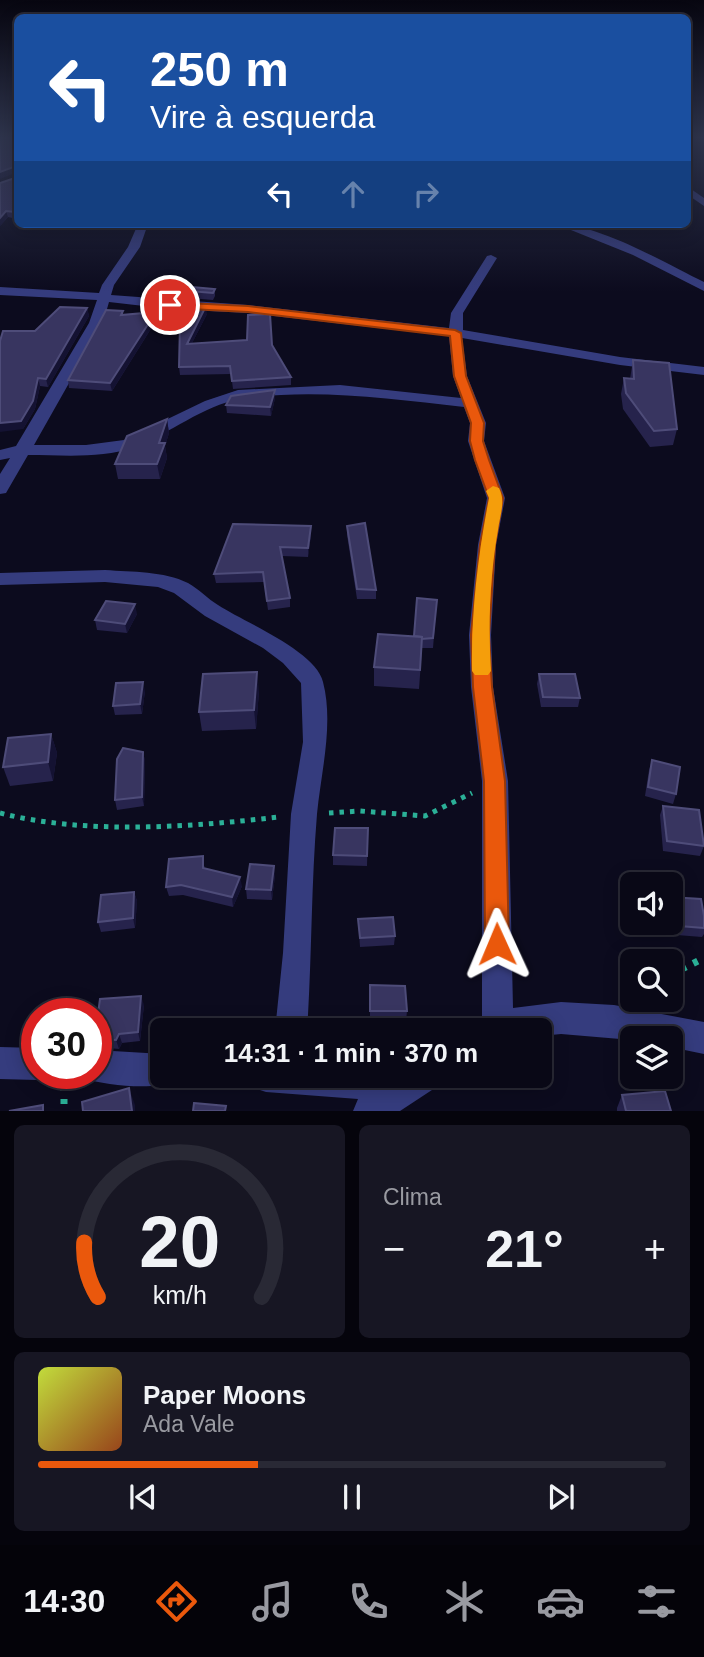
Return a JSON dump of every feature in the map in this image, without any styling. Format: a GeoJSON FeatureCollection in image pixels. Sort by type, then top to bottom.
{"type":"FeatureCollection","features":[{"type":"Feature","properties":{"kind":"street"},"geometry":{"type":"LineString","coordinates":[[0,489],[96,323],[108,285],[134,247],[142,228]]}},
{"type":"Feature","properties":{"kind":"street"},"geometry":{"type":"LineString","coordinates":[[571,228],[637,253],[704,287]]}},
{"type":"Feature","properties":{"kind":"street"},"geometry":{"type":"LineString","coordinates":[[491,258],[457,313],[455,333],[460,376],[478,423],[477,441],[496,498],[487,545],[480,635],[482,687],[495,781],[494,1018]]}},
{"type":"Feature","properties":{"kind":"street"},"geometry":{"type":"LineString","coordinates":[[0,291],[248,309],[455,333],[620,361],[704,371]]}},
{"type":"Feature","properties":{"kind":"street"},"geometry":{"type":"LineString","coordinates":[[0,455],[22,450],[86,450],[128,444],[210,404],[238,395],[340,389],[469,403]]}},
{"type":"Feature","properties":{"kind":"street"},"geometry":{"type":"LineString","coordinates":[[0,579],[106,576],[160,581],[181,588],[212,611],[271,643],[291,658],[312,681],[315,742],[304,814],[292,1018]]}},
{"type":"Feature","properties":{"kind":"street"},"geometry":{"type":"LineString","coordinates":[[552,1019],[614,1021],[704,1038]]}},
{"type":"Feature","properties":{"kind":"street"},"geometry":{"type":"LineString","coordinates":[[0,1063],[21,1064]]}},
{"type":"Feature","properties":{"kind":"street"},"geometry":{"type":"LineString","coordinates":[[112,1067],[150,1069]]}},
{"type":"Feature","properties":{"kind":"street"},"geometry":{"type":"LineString","coordinates":[[370,1111],[405,1088]]}},
{"type":"Feature","properties":{"kind":"path"},"geometry":{"type":"LineString","coordinates":[[0,813],[30,822],[84,826],[217,824],[360,811],[425,816],[495,781]]}},
{"type":"Feature","properties":{"kind":"path"},"geometry":{"type":"LineString","coordinates":[[683,968],[704,958]]}},
{"type":"Feature","properties":{"kind":"path"},"geometry":{"type":"LineString","coordinates":[[64,1089],[64,1111]]}},
{"type":"Feature","properties":{"kind":"building"},"geometry":{"type":"Polygon","coordinates":[[[0,189],[14,189],[14,212],[6,211],[0,218],[0,189]]]}},
{"type":"Feature","properties":{"kind":"building"},"geometry":{"type":"Polygon","coordinates":[[[192,287],[215,289],[213,293],[188,291],[192,287]]]}},
{"type":"Feature","properties":{"kind":"building"},"geometry":{"type":"Polygon","coordinates":[[[176,305],[206,306],[187,344],[247,340],[248,315],[270,314],[272,345],[291,377],[232,381],[230,366],[179,367],[180,324],[160,323],[176,305]]]}},
{"type":"Feature","properties":{"kind":"building"},"geometry":{"type":"Polygon","coordinates":[[[60,307],[87,308],[46,379],[38,378],[33,401],[21,421],[0,423],[0,341],[3,331],[35,331],[60,307]]]}},
{"type":"Feature","properties":{"kind":"building"},"geometry":{"type":"Polygon","coordinates":[[[106,310],[123,311],[121,315],[156,312],[110,383],[68,380],[106,310]]]}},
{"type":"Feature","properties":{"kind":"building"},"geometry":{"type":"Polygon","coordinates":[[[633,360],[669,363],[677,429],[654,431],[626,393],[624,378],[634,379],[633,360]]]}},
{"type":"Feature","properties":{"kind":"building"},"geometry":{"type":"Polygon","coordinates":[[[275,390],[270,407],[226,405],[231,396],[275,390]]]}},
{"type":"Feature","properties":{"kind":"building"},"geometry":{"type":"Polygon","coordinates":[[[167,419],[159,443],[165,443],[157,464],[115,464],[127,436],[167,419]]]}},
{"type":"Feature","properties":{"kind":"building"},"geometry":{"type":"Polygon","coordinates":[[[365,523],[376,590],[357,589],[347,526],[365,523]]]}},
{"type":"Feature","properties":{"kind":"building"},"geometry":{"type":"Polygon","coordinates":[[[233,524],[311,526],[308,548],[280,547],[290,598],[267,601],[263,572],[214,574],[233,524]]]}},
{"type":"Feature","properties":{"kind":"building"},"geometry":{"type":"Polygon","coordinates":[[[417,598],[437,600],[433,638],[422,639],[414,636],[417,598]]]}},
{"type":"Feature","properties":{"kind":"building"},"geometry":{"type":"Polygon","coordinates":[[[106,601],[135,604],[125,624],[95,620],[106,601]]]}},
{"type":"Feature","properties":{"kind":"building"},"geometry":{"type":"Polygon","coordinates":[[[378,634],[422,637],[420,670],[374,667],[378,634]]]}},
{"type":"Feature","properties":{"kind":"building"},"geometry":{"type":"Polygon","coordinates":[[[257,672],[254,710],[199,712],[203,674],[257,672]]]}},
{"type":"Feature","properties":{"kind":"building"},"geometry":{"type":"Polygon","coordinates":[[[539,674],[575,674],[580,698],[543,697],[539,674]]]}},
{"type":"Feature","properties":{"kind":"building"},"geometry":{"type":"Polygon","coordinates":[[[143,682],[140,704],[113,706],[116,683],[143,682]]]}},
{"type":"Feature","properties":{"kind":"building"},"geometry":{"type":"Polygon","coordinates":[[[51,734],[48,762],[3,767],[8,738],[51,734]]]}},
{"type":"Feature","properties":{"kind":"building"},"geometry":{"type":"Polygon","coordinates":[[[123,748],[143,752],[142,797],[115,800],[117,759],[123,748]]]}},
{"type":"Feature","properties":{"kind":"building"},"geometry":{"type":"Polygon","coordinates":[[[652,760],[680,767],[676,794],[648,787],[652,760]]]}},
{"type":"Feature","properties":{"kind":"building"},"geometry":{"type":"Polygon","coordinates":[[[663,806],[699,810],[704,846],[667,841],[663,806]]]}},
{"type":"Feature","properties":{"kind":"building"},"geometry":{"type":"Polygon","coordinates":[[[335,828],[368,828],[367,856],[333,855],[335,828]]]}},
{"type":"Feature","properties":{"kind":"building"},"geometry":{"type":"Polygon","coordinates":[[[203,856],[203,868],[240,877],[232,897],[181,885],[166,887],[169,859],[203,856]]]}},
{"type":"Feature","properties":{"kind":"building"},"geometry":{"type":"Polygon","coordinates":[[[250,864],[274,866],[271,890],[246,889],[250,864]]]}},
{"type":"Feature","properties":{"kind":"building"},"geometry":{"type":"Polygon","coordinates":[[[134,892],[133,918],[98,922],[101,895],[134,892]]]}},
{"type":"Feature","properties":{"kind":"building"},"geometry":{"type":"Polygon","coordinates":[[[683,898],[701,899],[704,928],[683,926],[683,898]]]}},
{"type":"Feature","properties":{"kind":"building"},"geometry":{"type":"Polygon","coordinates":[[[393,917],[395,936],[360,938],[358,919],[393,917]]]}},
{"type":"Feature","properties":{"kind":"building"},"geometry":{"type":"Polygon","coordinates":[[[370,985],[405,986],[407,1011],[370,1011],[370,985]]]}},
{"type":"Feature","properties":{"kind":"building"},"geometry":{"type":"Polygon","coordinates":[[[141,996],[138,1032],[119,1034],[116,1040],[112,1040],[112,998],[141,996]]]}},
{"type":"Feature","properties":{"kind":"building"},"geometry":{"type":"Polygon","coordinates":[[[129,1088],[132,1111],[83,1111],[82,1102],[129,1088]]]}},
{"type":"Feature","properties":{"kind":"building"},"geometry":{"type":"Polygon","coordinates":[[[665,1091],[671,1111],[626,1111],[622,1095],[665,1091]]]}},
{"type":"Feature","properties":{"kind":"building"},"geometry":{"type":"Polygon","coordinates":[[[194,1103],[226,1106],[225,1111],[193,1111],[194,1103]]]}},
{"type":"Feature","properties":{"kind":"building"},"geometry":{"type":"Polygon","coordinates":[[[43,1105],[43,1111],[9,1111],[43,1105]]]}},
{"type":"Feature","properties":{"kind":"slow traffic"},"geometry":{"type":"LineString","coordinates":[[482,671],[480,635],[487,545],[496,498],[493,491]]}},
{"type":"Feature","properties":{"kind":"route"},"geometry":{"type":"LineString","coordinates":[[170,305],[248,309],[455,333],[460,376],[478,423],[477,441],[496,498],[487,545],[480,635],[482,687],[495,781],[497,944]]}}]}
